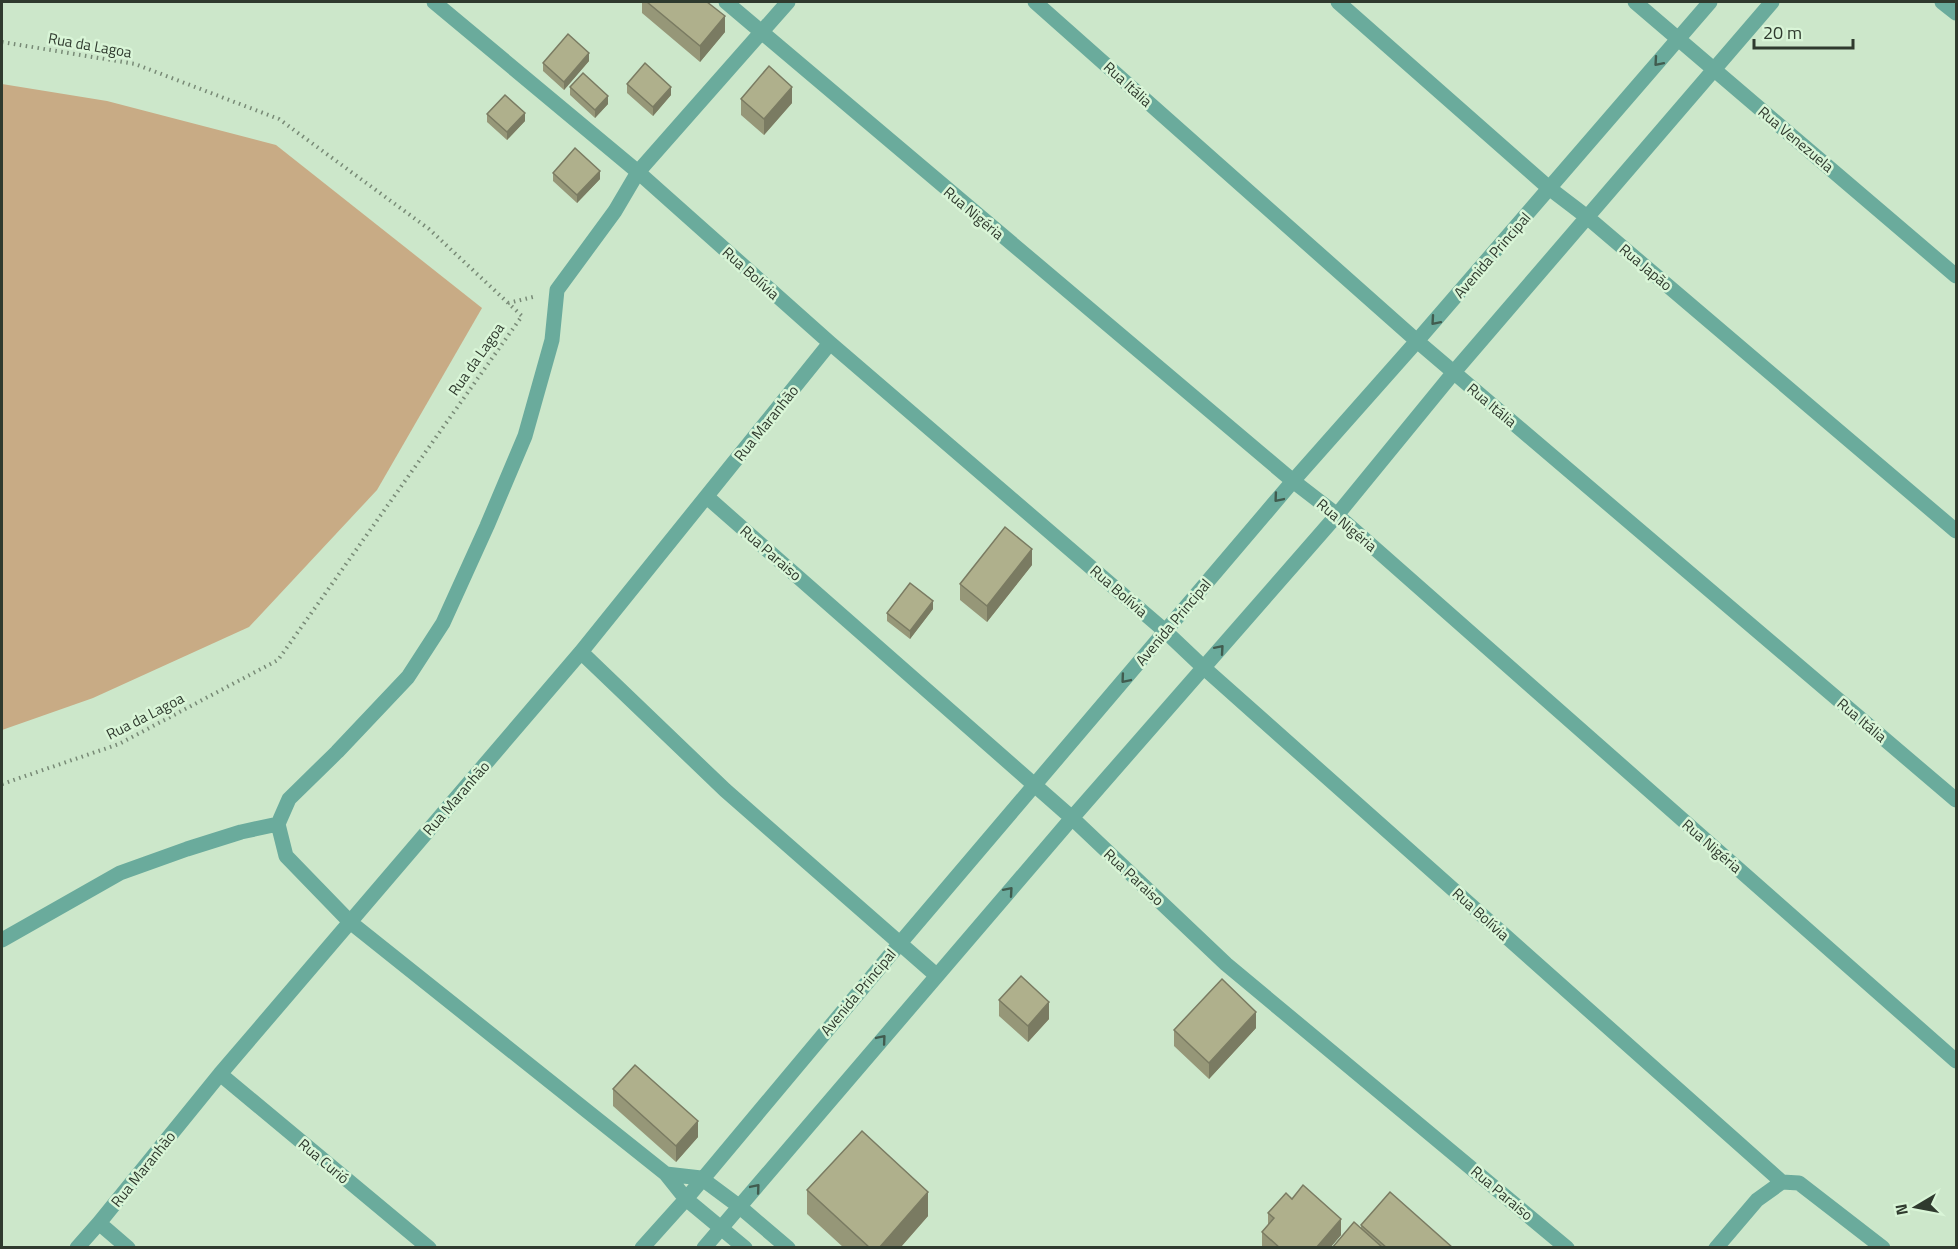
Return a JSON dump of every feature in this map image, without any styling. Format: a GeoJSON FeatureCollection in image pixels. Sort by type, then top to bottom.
{"type":"FeatureCollection","features":[{"type":"Feature","properties":{"kind":"street","name":"Rua Bolívia"},"geometry":{"type":"LineString","coordinates":[[434,2],[638,172],[830,344],[1165,631],[1782,1182],[1798,1183],[1883,1248]]}},
{"type":"Feature","properties":{"kind":"street","name":"Rua Nigéria"},"geometry":{"type":"LineString","coordinates":[[726,2],[1293,481],[1337,515],[1956,1061]]}},
{"type":"Feature","properties":{"kind":"street"},"geometry":{"type":"LineString","coordinates":[[745,1248],[686,1199],[666,1174],[350,922],[286,856],[278,824],[289,799],[408,677],[443,623],[525,436],[552,340],[557,290],[615,211],[638,172],[788,2]]}},
{"type":"Feature","properties":{"kind":"street","name":"Rua Itália"},"geometry":{"type":"LineString","coordinates":[[1035,2],[1417,342],[1956,800]]}},
{"type":"Feature","properties":{"kind":"street","name":"Rua Japão"},"geometry":{"type":"LineString","coordinates":[[1338,2],[1549,188],[1587,217],[1956,531]]}},
{"type":"Feature","properties":{"kind":"street","name":"Rua Venezuela"},"geometry":{"type":"LineString","coordinates":[[1635,2],[1956,276]]}},
{"type":"Feature","properties":{"kind":"street","name":"Avenida Principal"},"geometry":{"type":"LineString","coordinates":[[642,1248],[686,1199],[701,1178],[1293,481],[1417,342],[1710,2]]}},
{"type":"Feature","properties":{"kind":"street"},"geometry":{"type":"LineString","coordinates":[[704,1248],[936,975],[1337,515],[1454,372],[1772,2]]}},
{"type":"Feature","properties":{"kind":"street"},"geometry":{"type":"LineString","coordinates":[[1942,2],[1956,14]]}},
{"type":"Feature","properties":{"kind":"street","name":"Rua Maranhão"},"geometry":{"type":"LineString","coordinates":[[77,1248],[220,1074],[581,652],[830,344]]}},
{"type":"Feature","properties":{"kind":"street","name":"Rua Paraiso"},"geometry":{"type":"LineString","coordinates":[[708,497],[1072,818],[1226,964],[1567,1248]]}},
{"type":"Feature","properties":{"kind":"street"},"geometry":{"type":"LineString","coordinates":[[581,652],[725,790],[936,975]]}},
{"type":"Feature","properties":{"kind":"street"},"geometry":{"type":"LineString","coordinates":[[2,940],[120,873],[187,849],[242,832],[278,824]]}},
{"type":"Feature","properties":{"kind":"street","name":"Rua Curió"},"geometry":{"type":"LineString","coordinates":[[220,1074],[429,1248]]}},
{"type":"Feature","properties":{"kind":"street"},"geometry":{"type":"LineString","coordinates":[[666,1174],[701,1178],[740,1207],[788,1248]]}},
{"type":"Feature","properties":{"kind":"street"},"geometry":{"type":"LineString","coordinates":[[1716,1248],[1757,1200],[1782,1182]]}},
{"type":"Feature","properties":{"kind":"street"},"geometry":{"type":"LineString","coordinates":[[99,1223],[128,1248]]}},
{"type":"Feature","properties":{"kind":"path","name":"Rua da Lagoa"},"geometry":{"type":"LineString","coordinates":[[2,42],[135,64],[279,119],[429,228],[522,316],[278,660],[119,744],[2,784]]}},
{"type":"Feature","properties":{"kind":"shaded area"},"geometry":{"type":"Polygon","coordinates":[[[2,84],[107,101],[276,145],[482,308],[377,490],[249,627],[93,698],[2,730],[2,84]]]}},
{"type":"Feature","properties":{"kind":"building"},"geometry":{"type":"Polygon","coordinates":[[[647,2],[707,2],[725,16],[700,46],[647,2]]]}},
{"type":"Feature","properties":{"kind":"building"},"geometry":{"type":"Polygon","coordinates":[[[568,34],[589,53],[564,82],[543,63],[568,34]]]}},
{"type":"Feature","properties":{"kind":"building"},"geometry":{"type":"Polygon","coordinates":[[[645,63],[671,87],[653,107],[627,84],[645,63]]]}},
{"type":"Feature","properties":{"kind":"building"},"geometry":{"type":"Polygon","coordinates":[[[769,66],[792,87],[764,119],[741,99],[769,66]]]}},
{"type":"Feature","properties":{"kind":"building"},"geometry":{"type":"Polygon","coordinates":[[[583,73],[608,96],[595,110],[570,87],[583,73]]]}},
{"type":"Feature","properties":{"kind":"building"},"geometry":{"type":"Polygon","coordinates":[[[505,95],[525,113],[507,132],[487,114],[505,95]]]}},
{"type":"Feature","properties":{"kind":"building"},"geometry":{"type":"Polygon","coordinates":[[[575,148],[600,171],[577,195],[553,173],[575,148]]]}},
{"type":"Feature","properties":{"kind":"building"},"geometry":{"type":"Polygon","coordinates":[[[1005,527],[1032,549],[987,606],[960,584],[1005,527]]]}},
{"type":"Feature","properties":{"kind":"building"},"geometry":{"type":"Polygon","coordinates":[[[910,583],[933,601],[910,631],[887,613],[910,583]]]}},
{"type":"Feature","properties":{"kind":"building"},"geometry":{"type":"Polygon","coordinates":[[[1021,976],[1049,1002],[1028,1026],[999,1000],[1021,976]]]}},
{"type":"Feature","properties":{"kind":"building"},"geometry":{"type":"Polygon","coordinates":[[[1222,979],[1256,1012],[1209,1063],[1174,1030],[1222,979]]]}},
{"type":"Feature","properties":{"kind":"building"},"geometry":{"type":"Polygon","coordinates":[[[635,1065],[698,1121],[676,1146],[613,1089],[635,1065]]]}},
{"type":"Feature","properties":{"kind":"building"},"geometry":{"type":"Polygon","coordinates":[[[862,1131],[928,1192],[879,1248],[870,1248],[807,1190],[862,1131]]]}},
{"type":"Feature","properties":{"kind":"building"},"geometry":{"type":"Polygon","coordinates":[[[1303,1185],[1341,1219],[1316,1248],[1280,1248],[1262,1232],[1274,1218],[1268,1213],[1286,1193],[1292,1199],[1303,1185]]]}},
{"type":"Feature","properties":{"kind":"building"},"geometry":{"type":"Polygon","coordinates":[[[1390,1192],[1453,1248],[1387,1248],[1361,1225],[1390,1192]]]}},
{"type":"Feature","properties":{"kind":"building"},"geometry":{"type":"Polygon","coordinates":[[[1354,1222],[1383,1248],[1332,1248],[1354,1222]]]}}]}
